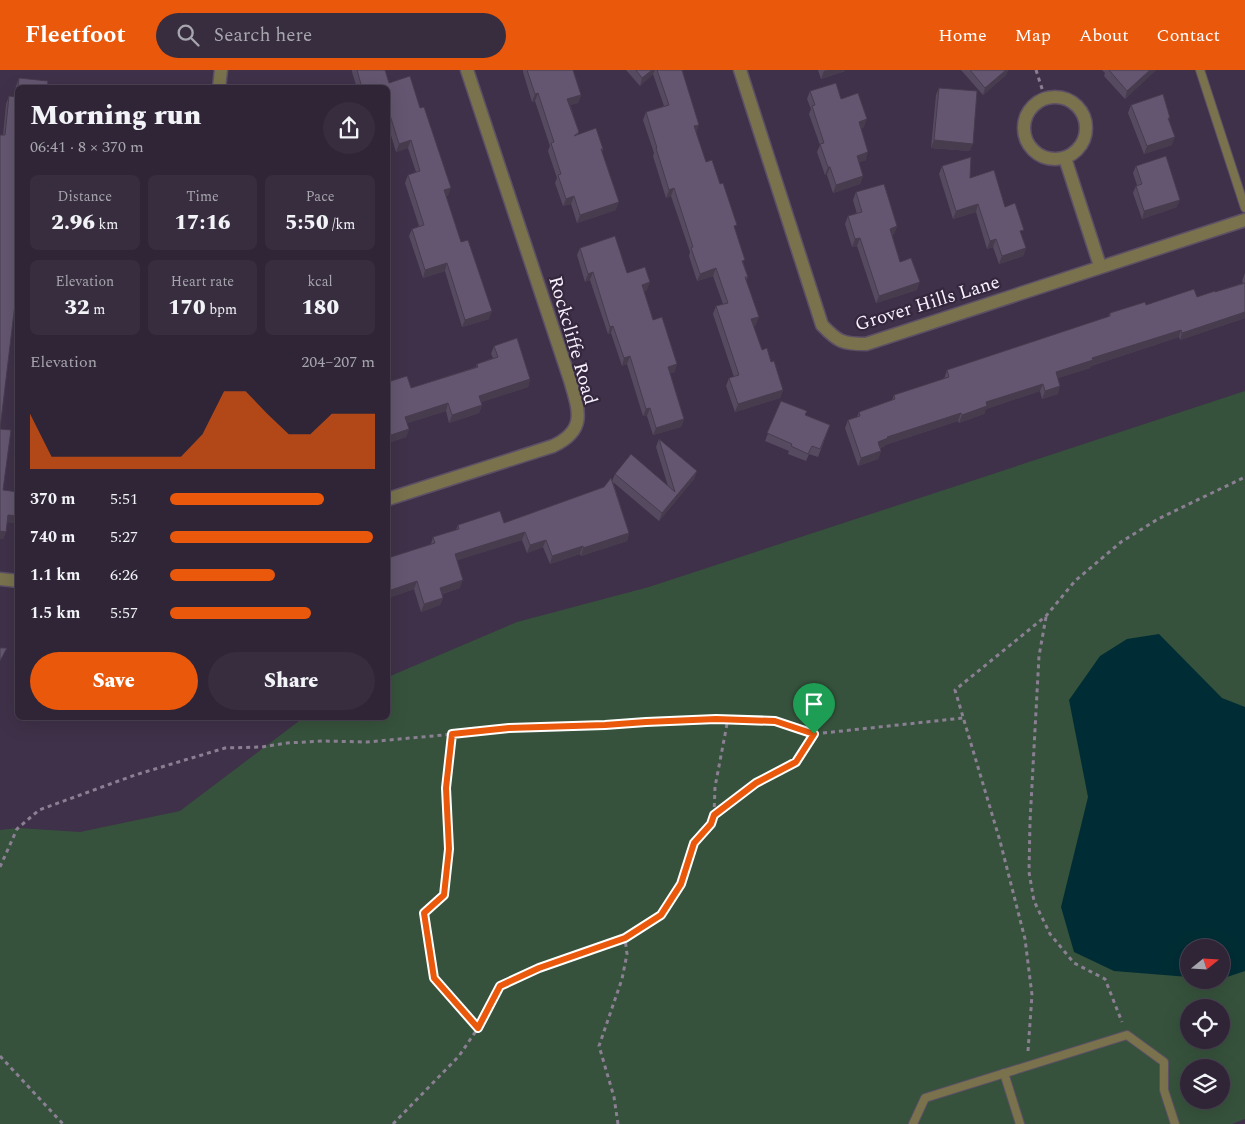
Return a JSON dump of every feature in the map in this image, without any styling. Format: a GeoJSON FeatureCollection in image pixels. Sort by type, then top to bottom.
{"type":"FeatureCollection","features":[{"type":"Feature","properties":{"kind":"street"},"geometry":{"type":"LineString","coordinates":[[220,85],[221,70]]}},
{"type":"Feature","properties":{"kind":"street","name":"Rockcliffe Road"},"geometry":{"type":"LineString","coordinates":[[390,498],[553,446],[567,439],[576,429],[578,407],[570,380],[468,70]]}},
{"type":"Feature","properties":{"kind":"street","name":"Grover Hills Lane"},"geometry":{"type":"LineString","coordinates":[[740,70],[822,325],[834,338],[849,344],[866,344],[1245,220]]}},
{"type":"Feature","properties":{"kind":"street"},"geometry":{"type":"LineString","coordinates":[[1045,98],[1065,98],[1074,103],[1085,119],[1087,128],[1081,147],[1074,154],[1065,158],[1054,160],[1034,152],[1026,138],[1024,122],[1036,104],[1045,98]]}},
{"type":"Feature","properties":{"kind":"street"},"geometry":{"type":"LineString","coordinates":[[1065,158],[1100,266]]}},
{"type":"Feature","properties":{"kind":"street"},"geometry":{"type":"LineString","coordinates":[[0,579],[15,581]]}},
{"type":"Feature","properties":{"kind":"lane"},"geometry":{"type":"LineString","coordinates":[[1200,70],[1245,208]]}},
{"type":"Feature","properties":{"kind":"lane"},"geometry":{"type":"LineString","coordinates":[[913,1124],[925,1098],[1126,1035],[1164,1062],[1164,1090],[1175,1124]]}},
{"type":"Feature","properties":{"kind":"lane"},"geometry":{"type":"LineString","coordinates":[[1004,1073],[1020,1124]]}},
{"type":"Feature","properties":{"kind":"path"},"geometry":{"type":"LineString","coordinates":[[1036,70],[1045,98]]}},
{"type":"Feature","properties":{"kind":"path"},"geometry":{"type":"LineString","coordinates":[[1026,1066],[1032,995],[1025,938],[1000,842],[955,690],[1046,616],[1075,581],[1121,542],[1158,520],[1245,477]]}},
{"type":"Feature","properties":{"kind":"path"},"geometry":{"type":"LineString","coordinates":[[1046,616],[1039,656],[1030,822],[1029,872],[1034,901],[1050,934],[1074,963],[1105,979],[1126,1035]]}},
{"type":"Feature","properties":{"kind":"path"},"geometry":{"type":"LineString","coordinates":[[0,867],[18,829],[39,810],[135,775],[191,760],[225,748],[262,747],[287,743],[323,741],[367,742],[509,728],[728,719],[775,721],[814,734],[963,718]]}},
{"type":"Feature","properties":{"kind":"path"},"geometry":{"type":"LineString","coordinates":[[393,1124],[459,1056],[478,1028],[500,986],[539,968],[625,938],[661,915],[681,884],[694,843],[711,824],[714,815],[714,787],[728,719]]}},
{"type":"Feature","properties":{"kind":"path"},"geometry":{"type":"LineString","coordinates":[[452,734],[446,788],[449,849],[444,895],[424,913],[434,978],[478,1028]]}},
{"type":"Feature","properties":{"kind":"path"},"geometry":{"type":"LineString","coordinates":[[714,815],[756,783],[796,762],[814,734]]}},
{"type":"Feature","properties":{"kind":"path"},"geometry":{"type":"LineString","coordinates":[[618,1124],[614,1097],[599,1046],[622,979],[627,954],[625,938]]}},
{"type":"Feature","properties":{"kind":"path"},"geometry":{"type":"LineString","coordinates":[[0,1056],[62,1124]]}},
{"type":"Feature","properties":{"kind":"shaded area"},"geometry":{"type":"Polygon","coordinates":[[[1245,391],[1245,1119],[1232,1124],[0,1124],[0,830],[18,828],[80,832],[180,811],[300,720],[390,720],[390,676],[517,622],[649,587],[1245,391]]]}},
{"type":"Feature","properties":{"kind":"shaded area"},"geometry":{"type":"Polygon","coordinates":[[[1159,634],[1222,698],[1245,707],[1245,971],[1230,976],[1230,939],[1180,939],[1180,976],[1114,971],[1074,952],[1061,907],[1088,797],[1069,700],[1100,656],[1127,639],[1159,634]]]}},
{"type":"Feature","properties":{"kind":"building"},"geometry":{"type":"Polygon","coordinates":[[[357,70],[385,70],[389,83],[410,76],[420,108],[424,107],[451,188],[444,190],[461,242],[468,240],[492,311],[465,320],[447,263],[425,270],[412,229],[424,225],[408,175],[420,171],[411,140],[399,144],[390,115],[390,85],[361,85],[357,70]]]}},
{"type":"Feature","properties":{"kind":"building"},"geometry":{"type":"Polygon","coordinates":[[[527,70],[573,70],[581,95],[567,99],[579,132],[574,136],[596,128],[619,202],[580,215],[574,196],[566,199],[558,175],[561,174],[551,143],[554,142],[538,93],[535,94],[527,70]]]}},
{"type":"Feature","properties":{"kind":"building"},"geometry":{"type":"Polygon","coordinates":[[[636,70],[652,70],[642,78],[636,70]]]}},
{"type":"Feature","properties":{"kind":"building"},"geometry":{"type":"Polygon","coordinates":[[[657,70],[682,70],[699,125],[694,126],[706,162],[712,160],[720,184],[723,183],[737,225],[734,226],[745,260],[742,261],[748,277],[745,277],[759,317],[751,319],[762,350],[767,348],[771,362],[774,361],[783,390],[738,404],[729,378],[739,375],[716,306],[728,303],[716,268],[700,274],[674,188],[669,190],[646,112],[669,105],[657,70]]]}},
{"type":"Feature","properties":{"kind":"building"},"geometry":{"type":"Polygon","coordinates":[[[970,70],[1006,70],[985,88],[970,70]]]}},
{"type":"Feature","properties":{"kind":"building"},"geometry":{"type":"Polygon","coordinates":[[[1109,70],[1150,70],[1127,91],[1109,70]]]}},
{"type":"Feature","properties":{"kind":"building"},"geometry":{"type":"Polygon","coordinates":[[[19,78],[48,81],[47,85],[18,85],[19,78]]]}},
{"type":"Feature","properties":{"kind":"building"},"geometry":{"type":"Polygon","coordinates":[[[836,83],[841,99],[858,93],[867,119],[859,122],[868,152],[857,156],[863,176],[836,185],[820,144],[824,143],[812,106],[815,105],[810,91],[836,83]]]}},
{"type":"Feature","properties":{"kind":"building"},"geometry":{"type":"Polygon","coordinates":[[[939,88],[977,91],[973,144],[934,140],[939,88]]]}},
{"type":"Feature","properties":{"kind":"building"},"geometry":{"type":"Polygon","coordinates":[[[1163,94],[1170,118],[1168,118],[1175,137],[1147,146],[1131,105],[1163,94]]]}},
{"type":"Feature","properties":{"kind":"building"},"geometry":{"type":"Polygon","coordinates":[[[9,96],[15,97],[15,304],[0,429],[0,135],[5,135],[9,96]]]}},
{"type":"Feature","properties":{"kind":"building"},"geometry":{"type":"Polygon","coordinates":[[[1166,156],[1180,200],[1144,211],[1136,186],[1142,184],[1136,166],[1166,156]]]}},
{"type":"Feature","properties":{"kind":"building"},"geometry":{"type":"Polygon","coordinates":[[[971,157],[970,178],[994,170],[1005,207],[1015,203],[1024,230],[1020,231],[1026,248],[1002,256],[996,239],[990,241],[978,204],[956,211],[942,166],[971,157]]]}},
{"type":"Feature","properties":{"kind":"building"},"geometry":{"type":"Polygon","coordinates":[[[884,184],[897,226],[890,229],[900,262],[911,258],[920,282],[879,296],[860,238],[855,239],[848,216],[862,212],[856,192],[884,184]]]}},
{"type":"Feature","properties":{"kind":"building"},"geometry":{"type":"Polygon","coordinates":[[[615,236],[627,273],[645,267],[650,282],[642,285],[653,320],[662,317],[677,364],[668,367],[684,419],[656,428],[650,408],[646,409],[630,356],[624,358],[613,326],[610,327],[593,272],[588,274],[580,248],[615,236]]]}},
{"type":"Feature","properties":{"kind":"building"},"geometry":{"type":"Polygon","coordinates":[[[1245,283],[1245,312],[1182,333],[1181,330],[1092,358],[1093,360],[1056,372],[1060,386],[1045,391],[1043,384],[986,402],[987,406],[962,415],[961,413],[887,437],[878,442],[881,451],[861,458],[848,420],[860,416],[859,412],[895,399],[894,395],[949,377],[947,370],[1110,316],[1110,313],[1145,302],[1146,305],[1194,289],[1197,297],[1245,283]]]}},
{"type":"Feature","properties":{"kind":"building"},"geometry":{"type":"Polygon","coordinates":[[[517,338],[530,379],[479,396],[482,405],[452,415],[448,403],[405,417],[409,429],[390,435],[390,381],[407,376],[411,388],[478,367],[477,364],[498,357],[494,346],[517,338]]]}},
{"type":"Feature","properties":{"kind":"building"},"geometry":{"type":"Polygon","coordinates":[[[781,401],[807,411],[805,415],[830,425],[820,449],[812,446],[808,454],[791,446],[792,444],[767,433],[781,401]]]}},
{"type":"Feature","properties":{"kind":"building"},"geometry":{"type":"Polygon","coordinates":[[[0,429],[11,430],[3,490],[15,492],[15,516],[8,515],[6,532],[0,531],[0,429]]]}},
{"type":"Feature","properties":{"kind":"building"},"geometry":{"type":"Polygon","coordinates":[[[659,439],[697,471],[662,513],[615,474],[631,454],[675,492],[659,439]]]}},
{"type":"Feature","properties":{"kind":"building"},"geometry":{"type":"Polygon","coordinates":[[[611,478],[629,533],[552,556],[546,540],[530,545],[525,532],[455,554],[463,580],[440,588],[443,598],[424,604],[417,581],[390,590],[390,557],[435,543],[433,537],[459,529],[458,525],[500,511],[504,523],[604,487],[611,478]]]}},
{"type":"Feature","properties":{"kind":"building"},"geometry":{"type":"Polygon","coordinates":[[[0,648],[7,648],[0,661],[0,648]]]}},
{"type":"Feature","properties":{"kind":"route"},"geometry":{"type":"LineString","coordinates":[[716,719],[775,721],[814,734],[796,762],[756,783],[714,815],[711,824],[694,843],[681,884],[661,915],[625,938],[539,968],[500,986],[478,1028],[434,978],[424,913],[444,895],[449,849],[446,788],[452,734],[509,728],[716,719]]}}]}
